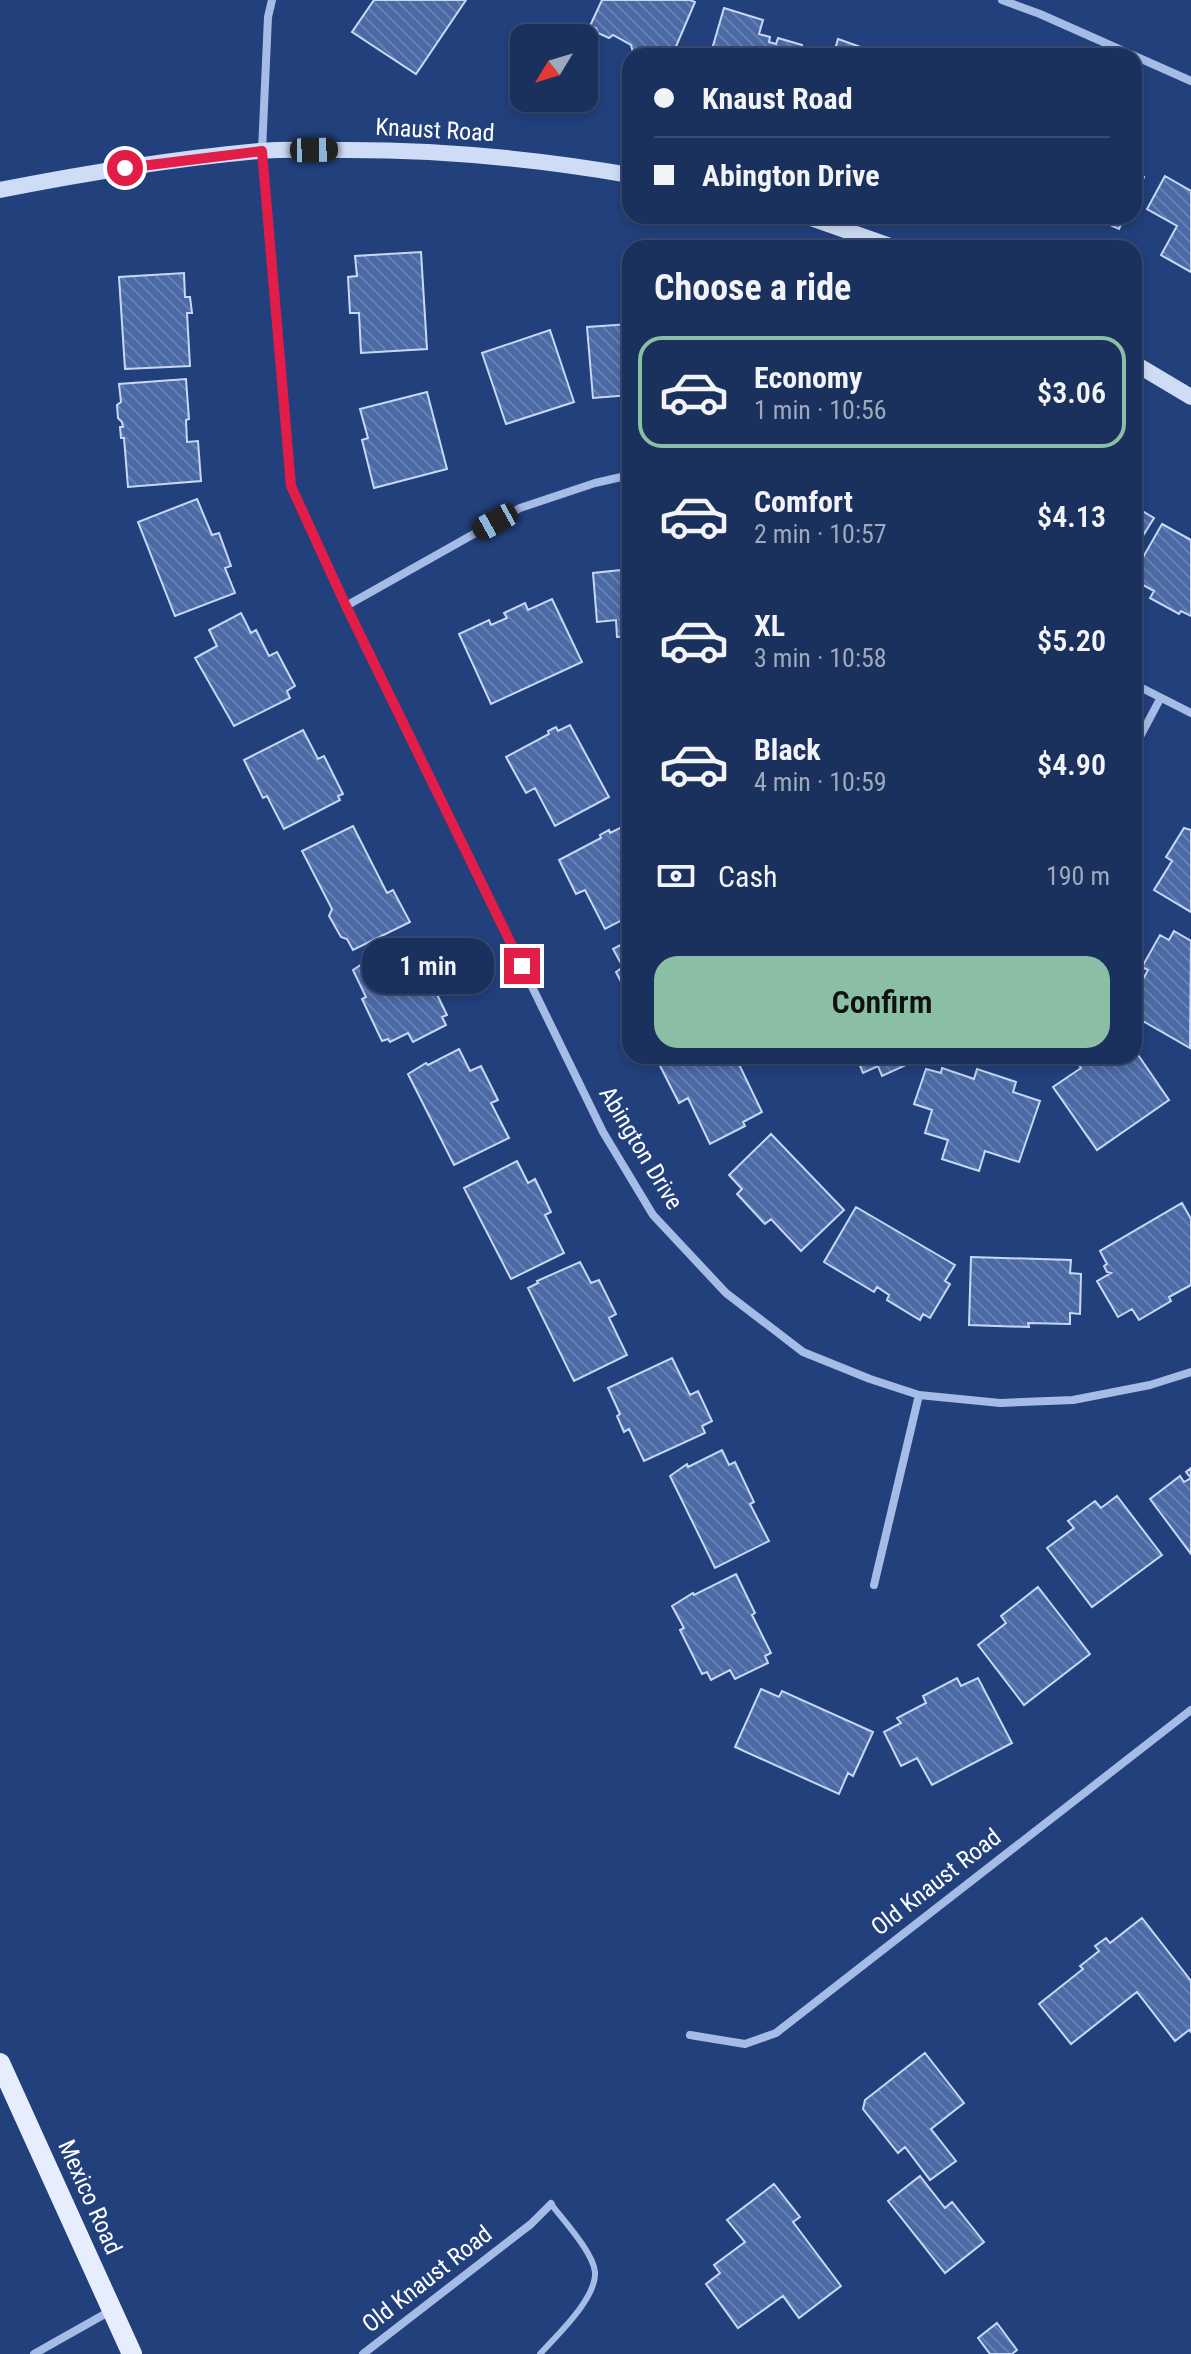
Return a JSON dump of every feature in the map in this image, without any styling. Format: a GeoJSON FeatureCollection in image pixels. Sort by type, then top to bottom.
{"type":"FeatureCollection","features":[{"type":"Feature","properties":{"kind":"main road","name":"Knaust Road"},"geometry":{"type":"LineString","coordinates":[[0,190],[154,163],[262,151],[365,150],[457,154],[557,162],[622,174]]}},
{"type":"Feature","properties":{"kind":"main road"},"geometry":{"type":"LineString","coordinates":[[828,224],[873,240]]}},
{"type":"Feature","properties":{"kind":"main road"},"geometry":{"type":"LineString","coordinates":[[1142,368],[1191,397]]}},
{"type":"Feature","properties":{"kind":"main road","name":"Mexico Road"},"geometry":{"type":"LineString","coordinates":[[0,2063],[132,2354]]}},
{"type":"Feature","properties":{"kind":"street","name":"Abington Drive"},"geometry":{"type":"LineString","coordinates":[[272,0],[268,17],[262,151],[291,486],[346,606],[603,1132],[653,1215],[726,1293],[803,1352],[919,1395],[1000,1403],[1073,1400],[1150,1385],[1191,1372]]}},
{"type":"Feature","properties":{"kind":"street"},"geometry":{"type":"LineString","coordinates":[[1002,0],[1117,48]]}},
{"type":"Feature","properties":{"kind":"street"},"geometry":{"type":"LineString","coordinates":[[1142,59],[1191,81]]}},
{"type":"Feature","properties":{"kind":"street"},"geometry":{"type":"LineString","coordinates":[[346,606],[520,508],[622,477]]}},
{"type":"Feature","properties":{"kind":"street"},"geometry":{"type":"LineString","coordinates":[[1142,689],[1191,713]]}},
{"type":"Feature","properties":{"kind":"street"},"geometry":{"type":"LineString","coordinates":[[1142,733],[1160,699]]}},
{"type":"Feature","properties":{"kind":"street"},"geometry":{"type":"LineString","coordinates":[[874,1585],[919,1395]]}},
{"type":"Feature","properties":{"kind":"street","name":"Old Knaust Road"},"geometry":{"type":"LineString","coordinates":[[690,2035],[745,2044],[776,2033],[1191,1710]]}},
{"type":"Feature","properties":{"kind":"street","name":"Old Knaust Road"},"geometry":{"type":"LineString","coordinates":[[363,2354],[531,2224],[551,2204]]}},
{"type":"Feature","properties":{"kind":"street"},"geometry":{"type":"LineString","coordinates":[[34,2354],[112,2309]]}},
{"type":"Feature","properties":{"kind":"lane"},"geometry":{"type":"LineString","coordinates":[[540,2354],[571,2319],[591,2290],[595,2271],[586,2251],[551,2204]]}},
{"type":"Feature","properties":{"kind":"building"},"geometry":{"type":"Polygon","coordinates":[[[374,0],[466,0],[416,74],[352,32],[374,0]]]}},
{"type":"Feature","properties":{"kind":"building"},"geometry":{"type":"Polygon","coordinates":[[[602,0],[695,2],[675,48],[632,48],[613,35],[609,38],[598,33],[598,24],[591,24],[602,0]]]}},
{"type":"Feature","properties":{"kind":"building"},"geometry":{"type":"Polygon","coordinates":[[[724,8],[763,20],[759,34],[770,37],[769,42],[776,44],[778,38],[802,45],[801,48],[712,48],[724,8]]]}},
{"type":"Feature","properties":{"kind":"building"},"geometry":{"type":"Polygon","coordinates":[[[838,39],[864,48],[835,48],[838,39]]]}},
{"type":"Feature","properties":{"kind":"building"},"geometry":{"type":"Polygon","coordinates":[[[1165,176],[1191,191],[1191,272],[1161,255],[1177,226],[1147,209],[1165,176]]]}},
{"type":"Feature","properties":{"kind":"building"},"geometry":{"type":"Polygon","coordinates":[[[421,252],[427,349],[361,353],[359,313],[350,313],[348,277],[357,276],[355,256],[421,252]]]}},
{"type":"Feature","properties":{"kind":"building"},"geometry":{"type":"Polygon","coordinates":[[[184,273],[185,297],[190,297],[192,313],[187,313],[190,366],[125,369],[119,277],[184,273]]]}},
{"type":"Feature","properties":{"kind":"building"},"geometry":{"type":"Polygon","coordinates":[[[622,325],[622,396],[593,398],[587,327],[622,325]]]}},
{"type":"Feature","properties":{"kind":"building"},"geometry":{"type":"Polygon","coordinates":[[[550,330],[574,402],[506,424],[482,353],[550,330]]]}},
{"type":"Feature","properties":{"kind":"building"},"geometry":{"type":"Polygon","coordinates":[[[186,379],[187,442],[198,441],[201,481],[128,487],[124,438],[121,438],[120,427],[123,427],[118,418],[117,405],[121,402],[119,384],[186,379]]]}},
{"type":"Feature","properties":{"kind":"building"},"geometry":{"type":"Polygon","coordinates":[[[427,392],[447,469],[374,488],[362,440],[368,438],[360,409],[427,392]]]}},
{"type":"Feature","properties":{"kind":"building"},"geometry":{"type":"Polygon","coordinates":[[[197,499],[212,535],[219,533],[231,566],[225,568],[235,593],[175,616],[138,522],[197,499]]]}},
{"type":"Feature","properties":{"kind":"building"},"geometry":{"type":"Polygon","coordinates":[[[1142,511],[1154,518],[1142,537],[1142,511]]]}},
{"type":"Feature","properties":{"kind":"building"},"geometry":{"type":"Polygon","coordinates":[[[1162,524],[1191,540],[1191,616],[1181,611],[1179,614],[1150,598],[1154,591],[1142,584],[1142,559],[1162,524]]]}},
{"type":"Feature","properties":{"kind":"building"},"geometry":{"type":"Polygon","coordinates":[[[622,570],[622,637],[617,637],[616,620],[597,622],[593,573],[622,570]]]}},
{"type":"Feature","properties":{"kind":"building"},"geometry":{"type":"Polygon","coordinates":[[[552,599],[582,662],[491,704],[459,634],[489,620],[491,625],[507,618],[504,613],[525,603],[528,610],[552,599]]]}},
{"type":"Feature","properties":{"kind":"building"},"geometry":{"type":"Polygon","coordinates":[[[241,613],[251,633],[256,630],[269,656],[277,652],[295,686],[287,691],[290,698],[234,726],[195,658],[217,646],[209,630],[241,613]]]}},
{"type":"Feature","properties":{"kind":"building"},"geometry":{"type":"Polygon","coordinates":[[[570,725],[609,797],[555,826],[535,788],[526,793],[506,757],[549,734],[548,731],[556,727],[558,731],[570,725]]]}},
{"type":"Feature","properties":{"kind":"building"},"geometry":{"type":"Polygon","coordinates":[[[303,730],[318,759],[324,756],[343,794],[338,796],[340,800],[284,829],[267,796],[263,798],[244,760],[303,730]]]}},
{"type":"Feature","properties":{"kind":"building"},"geometry":{"type":"Polygon","coordinates":[[[353,826],[387,893],[393,890],[410,922],[353,950],[329,916],[332,909],[302,851],[353,826]]]}},
{"type":"Feature","properties":{"kind":"building"},"geometry":{"type":"Polygon","coordinates":[[[622,827],[622,920],[605,929],[585,890],[576,894],[559,860],[601,838],[600,835],[609,830],[610,833],[622,827]]]}},
{"type":"Feature","properties":{"kind":"building"},"geometry":{"type":"Polygon","coordinates":[[[1184,828],[1191,830],[1191,912],[1154,890],[1172,861],[1166,857],[1184,828]]]}},
{"type":"Feature","properties":{"kind":"building"},"geometry":{"type":"Polygon","coordinates":[[[1174,931],[1191,941],[1190,1048],[1142,1021],[1142,981],[1148,970],[1142,967],[1160,935],[1169,940],[1174,931]]]}},
{"type":"Feature","properties":{"kind":"building"},"geometry":{"type":"Polygon","coordinates":[[[416,939],[435,978],[430,980],[447,1015],[442,1017],[446,1025],[413,1042],[408,1033],[390,1042],[388,1039],[382,1041],[362,999],[366,997],[353,970],[371,958],[373,961],[416,939]]]}},
{"type":"Feature","properties":{"kind":"building"},"geometry":{"type":"Polygon","coordinates":[[[622,944],[622,965],[613,949],[622,944]]]}},
{"type":"Feature","properties":{"kind":"building"},"geometry":{"type":"Polygon","coordinates":[[[622,968],[622,984],[616,972],[622,968]]]}},
{"type":"Feature","properties":{"kind":"building"},"geometry":{"type":"Polygon","coordinates":[[[459,1049],[470,1071],[481,1066],[498,1100],[491,1103],[509,1138],[454,1165],[408,1074],[459,1049]]]}},
{"type":"Feature","properties":{"kind":"building"},"geometry":{"type":"Polygon","coordinates":[[[1142,1061],[1169,1100],[1097,1150],[1053,1087],[1081,1068],[1078,1064],[1142,1064],[1142,1061]]]}},
{"type":"Feature","properties":{"kind":"building"},"geometry":{"type":"Polygon","coordinates":[[[659,1064],[739,1064],[762,1112],[743,1122],[745,1126],[710,1144],[688,1098],[679,1103],[659,1064]]]}},
{"type":"Feature","properties":{"kind":"building"},"geometry":{"type":"Polygon","coordinates":[[[859,1064],[908,1064],[882,1076],[878,1066],[863,1073],[859,1064]]]}},
{"type":"Feature","properties":{"kind":"building"},"geometry":{"type":"Polygon","coordinates":[[[942,1068],[974,1079],[977,1069],[1016,1082],[1013,1092],[1040,1101],[1019,1162],[985,1151],[979,1171],[942,1159],[948,1140],[925,1133],[932,1110],[914,1104],[926,1069],[941,1073],[942,1068]]]}},
{"type":"Feature","properties":{"kind":"building"},"geometry":{"type":"Polygon","coordinates":[[[771,1134],[844,1210],[801,1251],[771,1219],[765,1224],[737,1194],[742,1189],[729,1175],[771,1134]]]}},
{"type":"Feature","properties":{"kind":"building"},"geometry":{"type":"Polygon","coordinates":[[[517,1161],[528,1183],[535,1179],[551,1212],[545,1215],[564,1253],[511,1279],[464,1188],[517,1161]]]}},
{"type":"Feature","properties":{"kind":"building"},"geometry":{"type":"Polygon","coordinates":[[[1182,1203],[1191,1219],[1191,1285],[1139,1320],[1132,1309],[1118,1317],[1097,1281],[1111,1273],[1104,1266],[1107,1264],[1100,1251],[1182,1203]]]}},
{"type":"Feature","properties":{"kind":"building"},"geometry":{"type":"Polygon","coordinates":[[[856,1207],[955,1265],[945,1281],[950,1284],[930,1318],[923,1314],[920,1320],[887,1300],[889,1295],[877,1287],[874,1292],[824,1262],[856,1207]]]}},
{"type":"Feature","properties":{"kind":"building"},"geometry":{"type":"Polygon","coordinates":[[[971,1257],[1071,1260],[1070,1273],[1081,1274],[1080,1314],[1070,1313],[1070,1324],[1028,1323],[1029,1327],[969,1325],[971,1257]]]}},
{"type":"Feature","properties":{"kind":"building"},"geometry":{"type":"Polygon","coordinates":[[[580,1262],[591,1283],[599,1280],[616,1314],[609,1318],[627,1355],[574,1381],[528,1288],[580,1262]]]}},
{"type":"Feature","properties":{"kind":"building"},"geometry":{"type":"Polygon","coordinates":[[[672,1358],[690,1395],[698,1391],[712,1421],[702,1426],[705,1433],[644,1461],[629,1429],[624,1432],[608,1388],[672,1358]]]}},
{"type":"Feature","properties":{"kind":"building"},"geometry":{"type":"Polygon","coordinates":[[[722,1450],[729,1465],[735,1462],[754,1502],[750,1504],[769,1541],[715,1568],[670,1476],[687,1464],[688,1467],[722,1450]]]}},
{"type":"Feature","properties":{"kind":"building"},"geometry":{"type":"Polygon","coordinates":[[[1180,1476],[1184,1482],[1191,1478],[1191,1554],[1150,1499],[1180,1476]]]}},
{"type":"Feature","properties":{"kind":"building"},"geometry":{"type":"Polygon","coordinates":[[[1117,1496],[1162,1555],[1092,1607],[1047,1548],[1074,1528],[1068,1521],[1095,1501],[1101,1508],[1117,1496]]]}},
{"type":"Feature","properties":{"kind":"building"},"geometry":{"type":"Polygon","coordinates":[[[736,1574],[771,1653],[765,1656],[768,1663],[735,1679],[730,1670],[711,1680],[707,1672],[702,1674],[672,1606],[736,1574]]]}},
{"type":"Feature","properties":{"kind":"building"},"geometry":{"type":"Polygon","coordinates":[[[1038,1587],[1090,1654],[1024,1705],[978,1645],[1006,1623],[1001,1616],[1038,1587]]]}},
{"type":"Feature","properties":{"kind":"building"},"geometry":{"type":"Polygon","coordinates":[[[957,1678],[961,1686],[978,1678],[1012,1743],[932,1785],[917,1758],[901,1766],[884,1732],[901,1723],[897,1718],[926,1703],[923,1696],[957,1678]]]}},
{"type":"Feature","properties":{"kind":"building"},"geometry":{"type":"Polygon","coordinates":[[[761,1689],[779,1697],[782,1691],[873,1732],[853,1776],[848,1773],[839,1794],[735,1747],[761,1689]]]}},
{"type":"Feature","properties":{"kind":"building"},"geometry":{"type":"Polygon","coordinates":[[[1142,1918],[1191,1981],[1191,2032],[1189,2030],[1175,2041],[1137,1992],[1071,2044],[1039,2004],[1083,1969],[1080,1966],[1099,1951],[1095,1946],[1106,1938],[1110,1943],[1142,1918]]]}},
{"type":"Feature","properties":{"kind":"building"},"geometry":{"type":"Polygon","coordinates":[[[925,2053],[964,2103],[931,2129],[956,2161],[930,2180],[905,2147],[898,2153],[863,2109],[865,2100],[925,2053]]]}},
{"type":"Feature","properties":{"kind":"building"},"geometry":{"type":"Polygon","coordinates":[[[920,2176],[945,2208],[952,2202],[984,2242],[945,2273],[888,2201],[920,2176]]]}},
{"type":"Feature","properties":{"kind":"building"},"geometry":{"type":"Polygon","coordinates":[[[774,2184],[800,2217],[793,2222],[841,2286],[799,2318],[783,2296],[738,2328],[706,2284],[720,2273],[714,2265],[745,2242],[727,2220],[774,2184]]]}},
{"type":"Feature","properties":{"kind":"building"},"geometry":{"type":"Polygon","coordinates":[[[997,2323],[1017,2350],[1012,2354],[990,2354],[978,2338],[997,2323]]]}},
{"type":"Feature","properties":{"kind":"route"},"geometry":{"type":"LineString","coordinates":[[125,168],[262,151],[291,486],[346,606],[522,966]]}}]}
